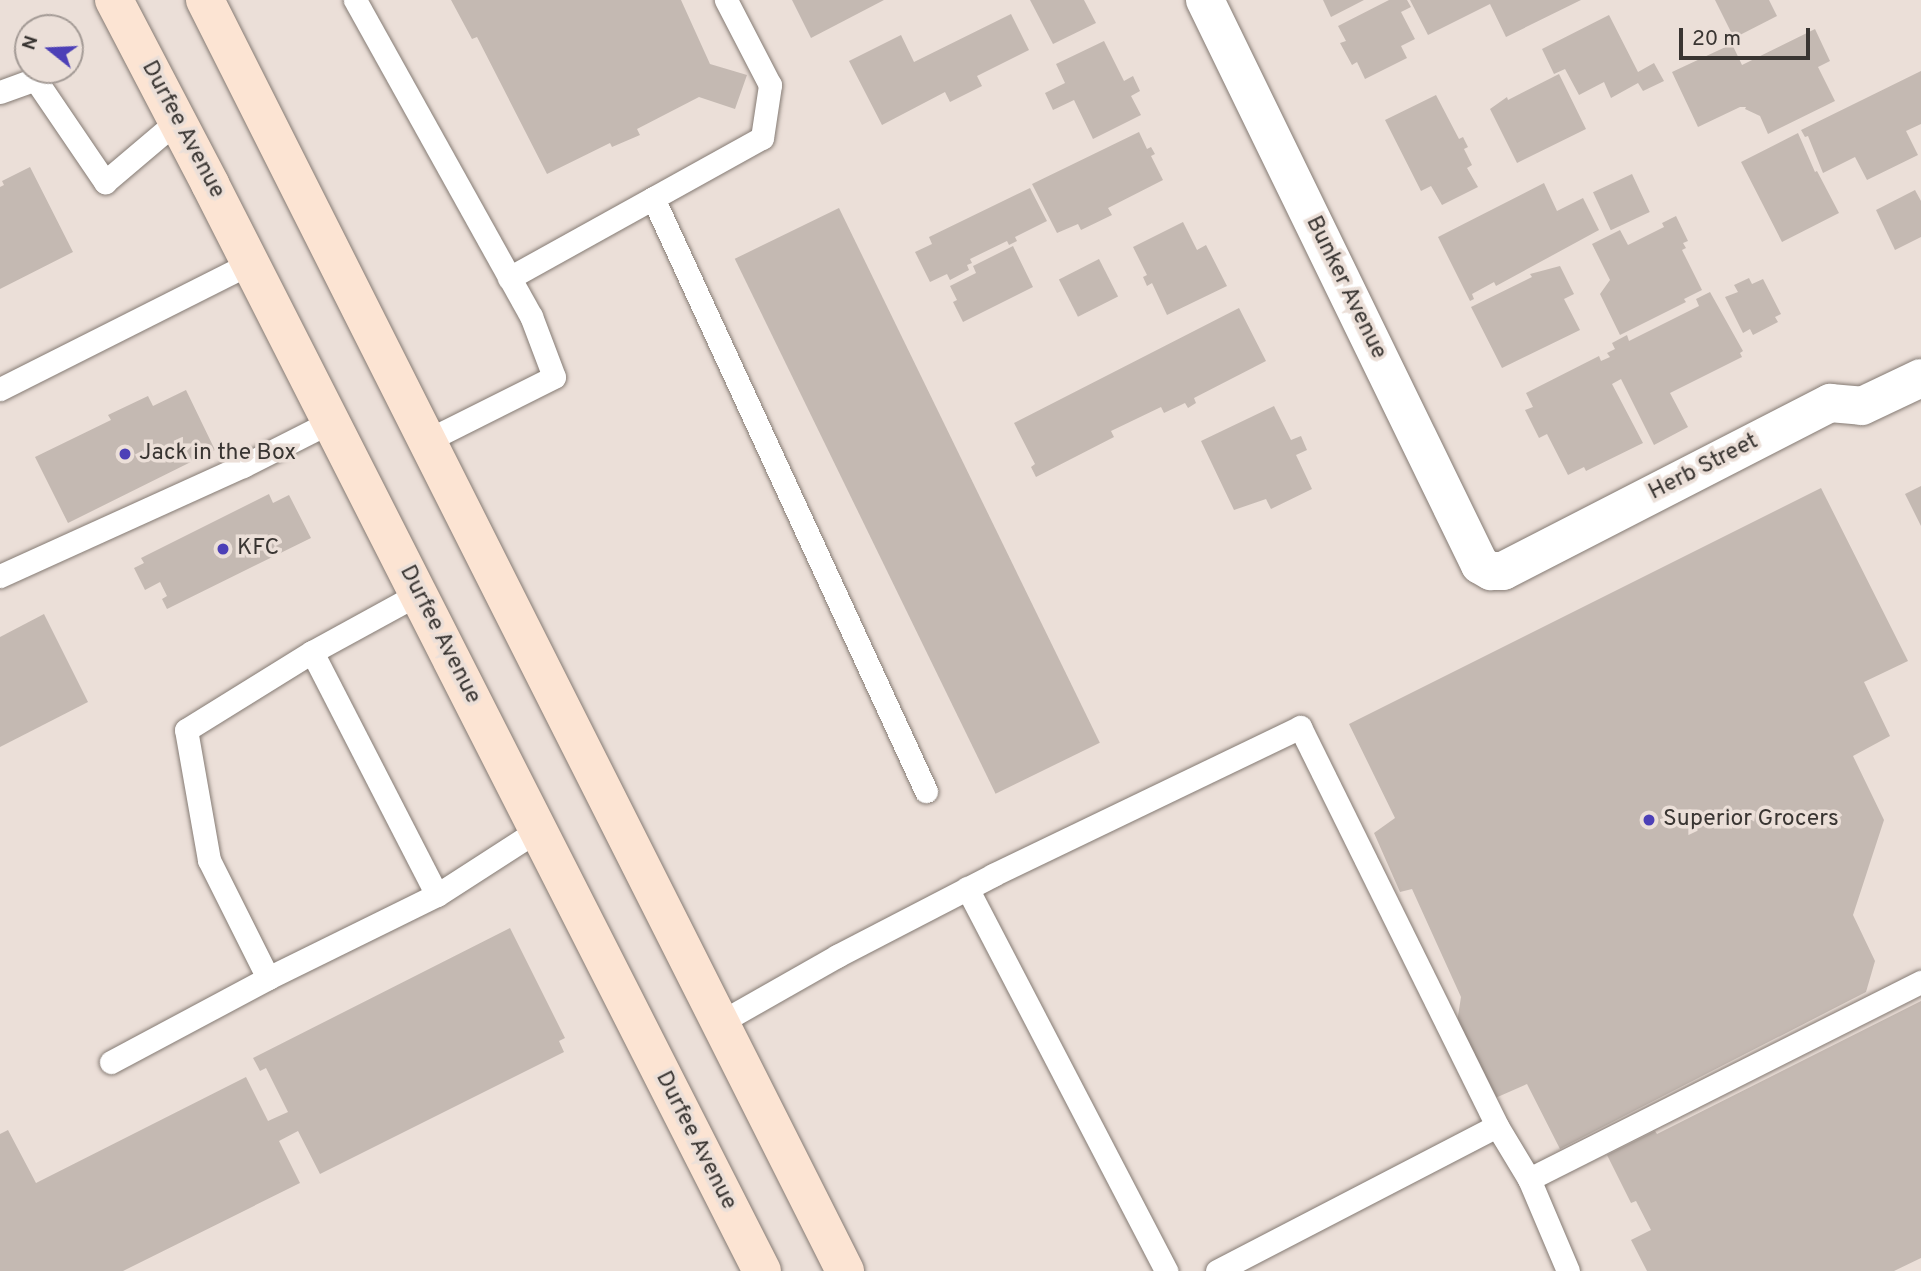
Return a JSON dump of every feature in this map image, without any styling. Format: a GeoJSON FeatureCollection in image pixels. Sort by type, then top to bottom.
{"type":"FeatureCollection","features":[{"type":"Feature","properties":{"kind":"main road","name":"Durfee Avenue"},"geometry":{"type":"LineString","coordinates":[[114,0],[250,262],[762,1271]]}},
{"type":"Feature","properties":{"kind":"main road"},"geometry":{"type":"LineString","coordinates":[[205,0],[277,149],[428,440],[845,1271]]}},
{"type":"Feature","properties":{"kind":"street","name":"Bunker Avenue"},"geometry":{"type":"LineString","coordinates":[[1205,0],[1480,565],[1491,571]]}},
{"type":"Feature","properties":{"kind":"street","name":"Herb Street"},"geometry":{"type":"LineString","coordinates":[[1491,571],[1503,571],[1830,404],[1862,406],[1921,377]]}},
{"type":"Feature","properties":{"kind":"lane"},"geometry":{"type":"LineString","coordinates":[[355,0],[531,316],[554,377],[428,440]]}},
{"type":"Feature","properties":{"kind":"lane"},"geometry":{"type":"LineString","coordinates":[[509,278],[762,138],[770,85],[726,0]]}},
{"type":"Feature","properties":{"kind":"lane"},"geometry":{"type":"LineString","coordinates":[[0,92],[36,79],[105,182],[177,121]]}},
{"type":"Feature","properties":{"kind":"lane"},"geometry":{"type":"LineString","coordinates":[[653,198],[926,791]]}},
{"type":"Feature","properties":{"kind":"lane"},"geometry":{"type":"LineString","coordinates":[[0,389],[250,262]]}},
{"type":"Feature","properties":{"kind":"lane"},"geometry":{"type":"LineString","coordinates":[[0,576],[243,466],[330,422]]}},
{"type":"Feature","properties":{"kind":"lane"},"geometry":{"type":"LineString","coordinates":[[268,978],[209,860],[186,730],[312,652],[418,594]]}},
{"type":"Feature","properties":{"kind":"lane"},"geometry":{"type":"LineString","coordinates":[[312,652],[437,895]]}},
{"type":"Feature","properties":{"kind":"lane"},"geometry":{"type":"LineString","coordinates":[[719,1023],[837,956],[967,888],[1300,727],[1497,1126],[1528,1179],[1568,1271]]}},
{"type":"Feature","properties":{"kind":"lane"},"geometry":{"type":"LineString","coordinates":[[111,1062],[268,978],[437,895],[538,830]]}},
{"type":"Feature","properties":{"kind":"lane"},"geometry":{"type":"LineString","coordinates":[[967,888],[1166,1271]]}},
{"type":"Feature","properties":{"kind":"lane"},"geometry":{"type":"LineString","coordinates":[[1528,1179],[1921,982]]}},
{"type":"Feature","properties":{"kind":"lane"},"geometry":{"type":"LineString","coordinates":[[1217,1271],[1497,1126]]}},
{"type":"Feature","properties":{"kind":"building"},"geometry":{"type":"Polygon","coordinates":[[[451,0],[681,0],[710,64],[747,75],[735,109],[699,97],[637,129],[640,135],[612,147],[610,143],[547,174],[477,37],[472,39],[451,0]]]}},
{"type":"Feature","properties":{"kind":"building"},"geometry":{"type":"Polygon","coordinates":[[[792,0],[884,0],[811,38],[792,0]]]}},
{"type":"Feature","properties":{"kind":"building"},"geometry":{"type":"Polygon","coordinates":[[[1030,0],[1084,0],[1096,23],[1053,44],[1030,0]]]}},
{"type":"Feature","properties":{"kind":"building"},"geometry":{"type":"Polygon","coordinates":[[[1323,0],[1364,0],[1331,17],[1323,0]]]}},
{"type":"Feature","properties":{"kind":"building"},"geometry":{"type":"Polygon","coordinates":[[[1389,0],[1407,0],[1411,7],[1401,12],[1415,39],[1401,46],[1407,58],[1365,79],[1357,62],[1352,65],[1340,43],[1346,41],[1338,26],[1389,0]]]}},
{"type":"Feature","properties":{"kind":"building"},"geometry":{"type":"Polygon","coordinates":[[[1410,0],[1581,0],[1506,37],[1490,4],[1428,35],[1410,0]]]}},
{"type":"Feature","properties":{"kind":"building"},"geometry":{"type":"Polygon","coordinates":[[[1715,0],[1769,0],[1777,16],[1734,38],[1715,0]]]}},
{"type":"Feature","properties":{"kind":"building"},"geometry":{"type":"Polygon","coordinates":[[[1011,14],[1029,50],[977,76],[982,86],[950,102],[945,92],[882,125],[849,61],[901,35],[914,62],[1011,14]]]}},
{"type":"Feature","properties":{"kind":"building"},"geometry":{"type":"Polygon","coordinates":[[[1609,15],[1638,72],[1654,63],[1664,81],[1643,91],[1638,83],[1611,98],[1604,82],[1579,95],[1565,69],[1554,74],[1542,49],[1609,15]]]}},
{"type":"Feature","properties":{"kind":"building"},"geometry":{"type":"Polygon","coordinates":[[[1815,29],[1830,61],[1818,67],[1835,101],[1768,134],[1760,116],[1745,109],[1746,107],[1740,107],[1698,127],[1672,72],[1732,44],[1742,65],[1815,29]]]}},
{"type":"Feature","properties":{"kind":"building"},"geometry":{"type":"Polygon","coordinates":[[[1104,41],[1124,81],[1133,76],[1140,91],[1131,96],[1141,115],[1093,139],[1074,100],[1053,110],[1045,93],[1065,83],[1056,64],[1104,41]]]}},
{"type":"Feature","properties":{"kind":"building"},"geometry":{"type":"Polygon","coordinates":[[[1921,71],[1921,124],[1906,131],[1918,155],[1867,180],[1855,157],[1823,173],[1808,136],[1805,137],[1801,130],[1921,71]]]}},
{"type":"Feature","properties":{"kind":"building"},"geometry":{"type":"Polygon","coordinates":[[[1559,74],[1586,129],[1517,163],[1490,109],[1507,97],[1508,100],[1559,74]]]}},
{"type":"Feature","properties":{"kind":"building"},"geometry":{"type":"Polygon","coordinates":[[[1436,95],[1459,139],[1463,137],[1468,147],[1464,149],[1472,165],[1467,168],[1478,187],[1442,205],[1431,186],[1421,191],[1385,120],[1436,95]]]}},
{"type":"Feature","properties":{"kind":"building"},"geometry":{"type":"Polygon","coordinates":[[[1139,132],[1147,149],[1151,147],[1155,154],[1151,156],[1163,180],[1108,208],[1112,215],[1081,230],[1078,224],[1057,233],[1032,184],[1139,132]]]}},
{"type":"Feature","properties":{"kind":"building"},"geometry":{"type":"Polygon","coordinates":[[[1798,133],[1815,172],[1817,171],[1839,213],[1782,242],[1741,162],[1798,133]]]}},
{"type":"Feature","properties":{"kind":"building"},"geometry":{"type":"Polygon","coordinates":[[[30,167],[73,252],[0,289],[0,187],[4,185],[2,181],[30,167]]]}},
{"type":"Feature","properties":{"kind":"building"},"geometry":{"type":"Polygon","coordinates":[[[1632,174],[1650,212],[1611,230],[1593,192],[1632,174]]]}},
{"type":"Feature","properties":{"kind":"building"},"geometry":{"type":"Polygon","coordinates":[[[1544,183],[1557,211],[1583,198],[1599,230],[1496,286],[1494,282],[1472,294],[1474,299],[1470,301],[1438,237],[1544,183]]]}},
{"type":"Feature","properties":{"kind":"building"},"geometry":{"type":"Polygon","coordinates":[[[1030,188],[1047,221],[1015,237],[1017,241],[1009,245],[1007,241],[970,259],[972,263],[967,265],[969,270],[950,280],[947,274],[930,282],[915,252],[932,244],[929,237],[1030,188]]]}},
{"type":"Feature","properties":{"kind":"building"},"geometry":{"type":"Polygon","coordinates":[[[1915,190],[1921,201],[1921,237],[1895,250],[1876,210],[1915,190]]]}},
{"type":"Feature","properties":{"kind":"building"},"geometry":{"type":"Polygon","coordinates":[[[839,208],[1100,743],[996,794],[735,259],[839,208]]]}},
{"type":"Feature","properties":{"kind":"building"},"geometry":{"type":"Polygon","coordinates":[[[1676,216],[1688,241],[1683,243],[1686,248],[1682,250],[1702,290],[1684,299],[1686,302],[1620,335],[1600,294],[1610,280],[1592,244],[1620,230],[1628,245],[1664,227],[1662,223],[1676,216]]]}},
{"type":"Feature","properties":{"kind":"building"},"geometry":{"type":"Polygon","coordinates":[[[1183,222],[1197,250],[1206,245],[1227,286],[1167,315],[1152,283],[1147,286],[1143,277],[1147,275],[1133,247],[1183,222]]]}},
{"type":"Feature","properties":{"kind":"building"},"geometry":{"type":"Polygon","coordinates":[[[1013,246],[1033,287],[963,322],[953,302],[957,300],[950,286],[976,273],[973,266],[1013,246]]]}},
{"type":"Feature","properties":{"kind":"building"},"geometry":{"type":"Polygon","coordinates":[[[1099,259],[1118,296],[1078,317],[1059,279],[1099,259]]]}},
{"type":"Feature","properties":{"kind":"building"},"geometry":{"type":"Polygon","coordinates":[[[1560,266],[1574,294],[1564,299],[1580,330],[1502,368],[1471,307],[1532,277],[1530,274],[1560,266]]]}},
{"type":"Feature","properties":{"kind":"building"},"geometry":{"type":"Polygon","coordinates":[[[1749,278],[1752,284],[1763,279],[1781,314],[1775,317],[1778,322],[1753,335],[1750,329],[1743,333],[1725,297],[1738,292],[1734,285],[1749,278]]]}},
{"type":"Feature","properties":{"kind":"building"},"geometry":{"type":"Polygon","coordinates":[[[1710,292],[1743,351],[1740,353],[1742,357],[1670,393],[1688,427],[1654,445],[1621,379],[1612,384],[1643,443],[1586,471],[1584,467],[1568,475],[1547,434],[1539,438],[1525,410],[1533,407],[1526,393],[1599,356],[1601,361],[1610,357],[1607,353],[1615,349],[1612,343],[1627,335],[1629,341],[1699,306],[1696,299],[1710,292]]]}},
{"type":"Feature","properties":{"kind":"building"},"geometry":{"type":"Polygon","coordinates":[[[1239,308],[1266,361],[1194,398],[1196,403],[1188,408],[1185,403],[1164,413],[1161,407],[1111,431],[1114,437],[1036,477],[1031,467],[1035,464],[1014,423],[1239,308]]]}},
{"type":"Feature","properties":{"kind":"building"},"geometry":{"type":"Polygon","coordinates":[[[186,390],[215,450],[68,523],[35,457],[111,420],[108,415],[148,396],[153,406],[186,390]]]}},
{"type":"Feature","properties":{"kind":"building"},"geometry":{"type":"Polygon","coordinates":[[[1274,406],[1291,440],[1301,436],[1307,450],[1296,455],[1312,489],[1271,509],[1266,499],[1234,510],[1201,441],[1274,406]]]}},
{"type":"Feature","properties":{"kind":"building"},"geometry":{"type":"Polygon","coordinates":[[[1921,486],[1921,526],[1905,494],[1921,486]]]}},
{"type":"Feature","properties":{"kind":"building"},"geometry":{"type":"Polygon","coordinates":[[[1821,488],[1908,661],[1864,682],[1890,736],[1853,756],[1884,820],[1853,915],[1875,961],[1866,992],[1560,1149],[1527,1084],[1493,1099],[1455,1035],[1461,997],[1412,889],[1400,892],[1374,833],[1395,818],[1349,724],[1821,488]]]}},
{"type":"Feature","properties":{"kind":"building"},"geometry":{"type":"Polygon","coordinates":[[[269,494],[273,503],[289,495],[311,538],[167,609],[162,599],[167,596],[160,582],[145,590],[134,568],[144,563],[141,558],[269,494]]]}},
{"type":"Feature","properties":{"kind":"building"},"geometry":{"type":"Polygon","coordinates":[[[44,614],[88,702],[0,747],[0,637],[44,614]]]}},
{"type":"Feature","properties":{"kind":"building"},"geometry":{"type":"Polygon","coordinates":[[[510,928],[565,1038],[559,1041],[564,1052],[320,1174],[298,1131],[279,1141],[300,1183],[123,1271],[0,1271],[0,1134],[8,1130],[36,1183],[246,1077],[268,1121],[288,1112],[266,1068],[260,1071],[253,1058],[510,928]]]}},
{"type":"Feature","properties":{"kind":"building"},"geometry":{"type":"Polygon","coordinates":[[[1921,1001],[1921,1258],[1894,1271],[1647,1271],[1631,1240],[1651,1230],[1636,1201],[1631,1203],[1607,1155],[1655,1131],[1657,1134],[1921,1001]]]}},
{"type":"Feature","properties":{"kind":"place","name":"Jack in the Box"},"geometry":{"type":"Point","coordinates":[125,454]}},
{"type":"Feature","properties":{"kind":"place","name":"KFC"},"geometry":{"type":"Point","coordinates":[223,549]}},
{"type":"Feature","properties":{"kind":"place","name":"Superior Grocers"},"geometry":{"type":"Point","coordinates":[1649,820]}}]}
